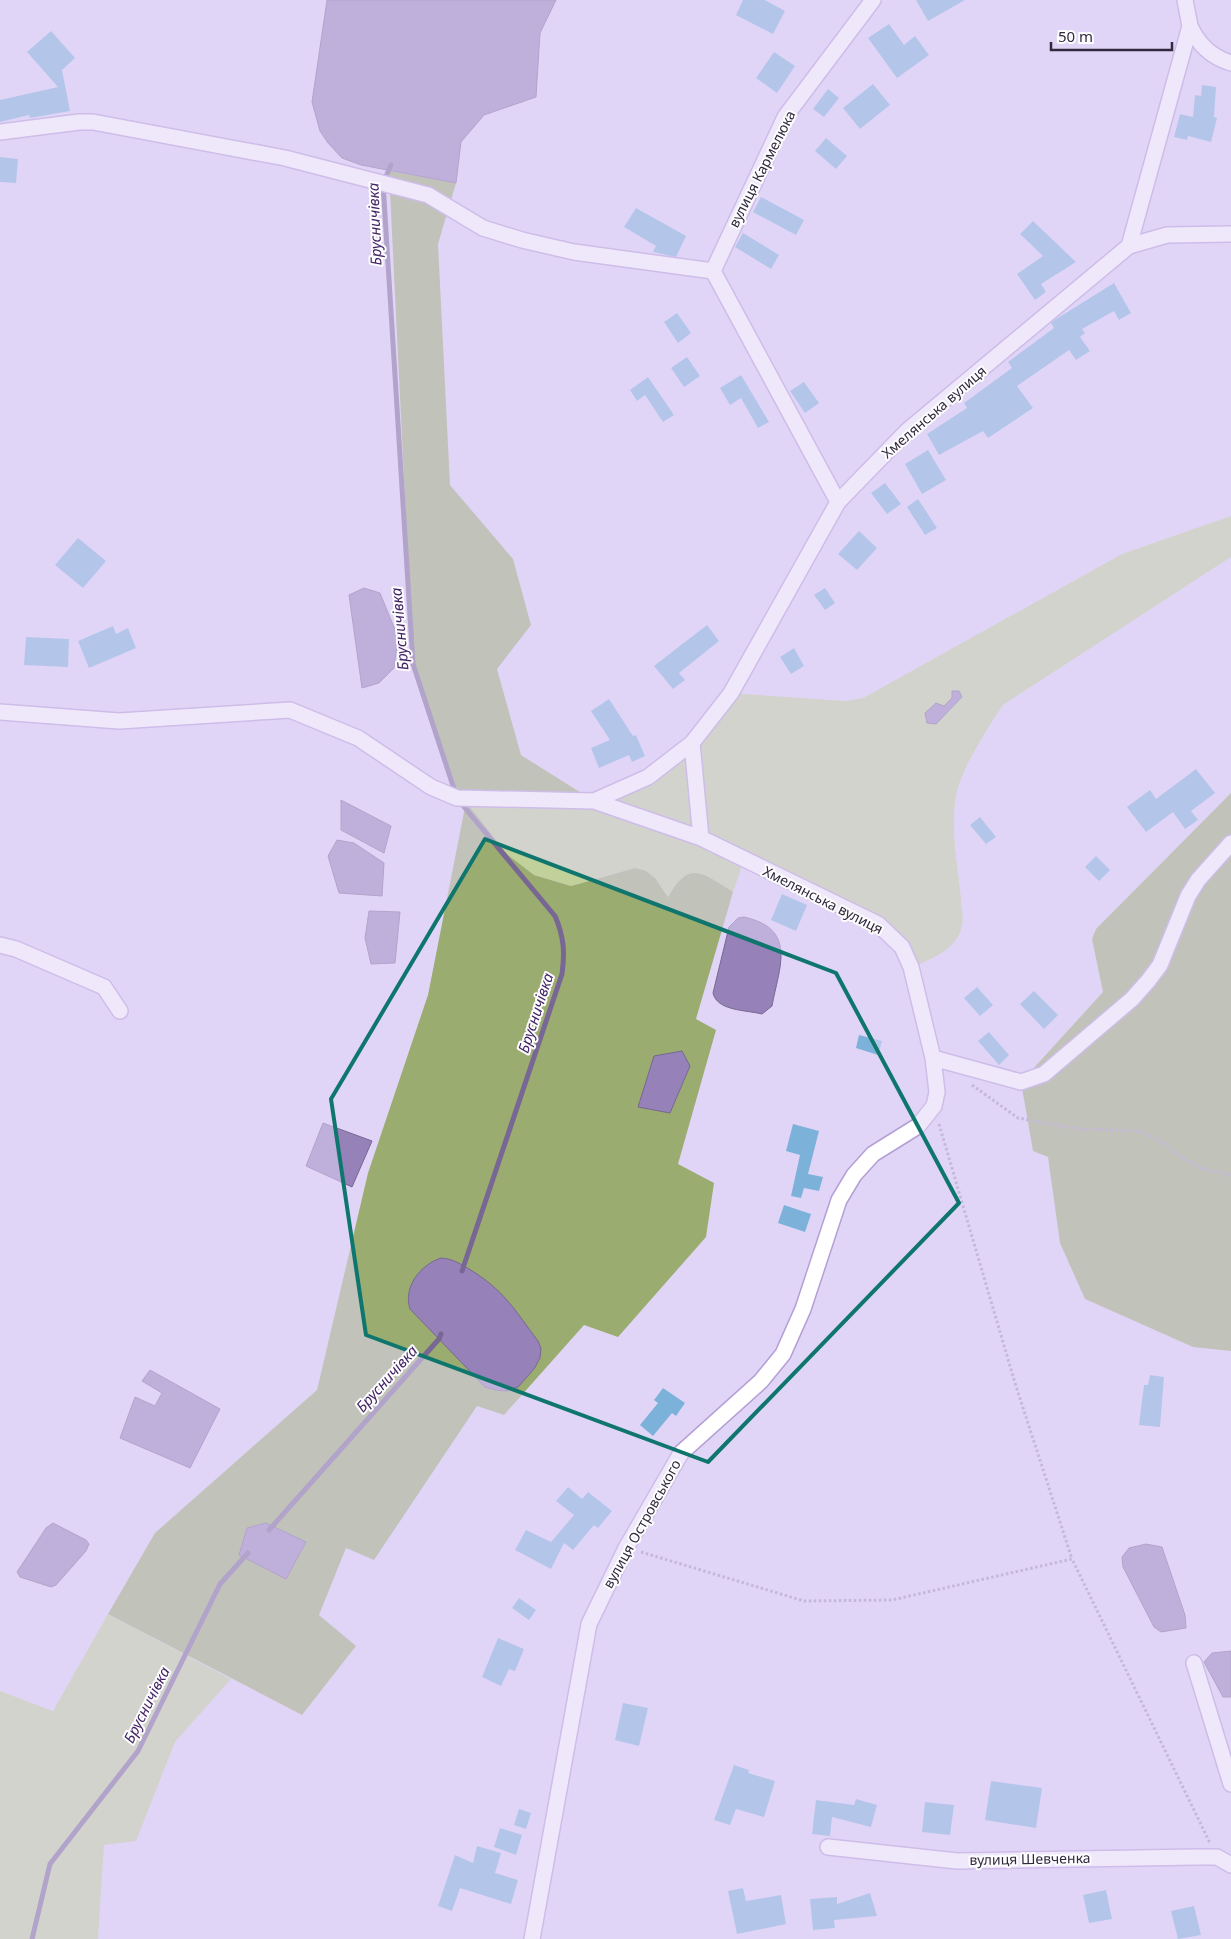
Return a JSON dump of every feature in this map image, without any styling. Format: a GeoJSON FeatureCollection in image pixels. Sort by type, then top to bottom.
{"type":"FeatureCollection","features":[{"type":"Feature","properties":{"kind":"street","name":"вулиця Кармелюка"},"geometry":{"type":"LineString","coordinates":[[712,271],[786,117],[873,0]]}},
{"type":"Feature","properties":{"kind":"street"},"geometry":{"type":"LineString","coordinates":[[1184,0],[1190,26],[1201,46],[1221,60],[1231,63]]}},
{"type":"Feature","properties":{"kind":"street"},"geometry":{"type":"LineString","coordinates":[[1129,246],[1190,26]]}},
{"type":"Feature","properties":{"kind":"street"},"geometry":{"type":"LineString","coordinates":[[0,132],[93,122],[266,155],[428,195],[483,228],[522,240],[583,254],[712,271],[838,502]]}},
{"type":"Feature","properties":{"kind":"street","name":"Хмелянська вулиця"},"geometry":{"type":"LineString","coordinates":[[594,801],[648,777],[692,743],[731,693],[838,502],[907,431],[1129,246],[1167,235],[1231,234]]}},
{"type":"Feature","properties":{"kind":"street"},"geometry":{"type":"LineString","coordinates":[[0,712],[119,721],[290,710],[358,738],[431,787],[457,798],[594,801]]}},
{"type":"Feature","properties":{"kind":"street"},"geometry":{"type":"LineString","coordinates":[[692,743],[701,838]]}},
{"type":"Feature","properties":{"kind":"street","name":"Хмелянська вулиця"},"geometry":{"type":"LineString","coordinates":[[594,801],[701,838],[878,924],[902,947],[912,967],[933,1058],[937,1092],[934,1106]]}},
{"type":"Feature","properties":{"kind":"street"},"geometry":{"type":"LineString","coordinates":[[933,1058],[1021,1082],[1044,1074],[1132,999],[1148,981],[1160,965],[1188,896],[1198,880],[1231,843]]}},
{"type":"Feature","properties":{"kind":"street"},"geometry":{"type":"LineString","coordinates":[[0,946],[16,949],[104,987],[120,1011]]}},
{"type":"Feature","properties":{"kind":"street","name":"вулиця Островського"},"geometry":{"type":"LineString","coordinates":[[532,1939],[589,1624],[626,1548],[681,1453],[760,1381],[783,1354],[802,1309],[839,1200],[854,1175],[873,1154],[918,1126],[934,1106]]}},
{"type":"Feature","properties":{"kind":"street"},"geometry":{"type":"LineString","coordinates":[[1194,1663],[1231,1784]]}},
{"type":"Feature","properties":{"kind":"street","name":"вулиця Шевченка"},"geometry":{"type":"LineString","coordinates":[[828,1847],[957,1861],[1217,1857]]}},
{"type":"Feature","properties":{"kind":"street"},"geometry":{"type":"LineString","coordinates":[[1217,1857],[1231,1865]]}},
{"type":"Feature","properties":{"kind":"path"},"geometry":{"type":"LineString","coordinates":[[964,1080],[1018,1118],[1079,1129],[1139,1131],[1160,1141],[1178,1155],[1200,1168],[1231,1175]]}},
{"type":"Feature","properties":{"kind":"path"},"geometry":{"type":"LineString","coordinates":[[934,1106],[1015,1383],[1072,1558],[1217,1857]]}},
{"type":"Feature","properties":{"kind":"path"},"geometry":{"type":"LineString","coordinates":[[626,1548],[804,1601],[892,1600],[1072,1558]]}},
{"type":"Feature","properties":{"kind":"highlighted area"},"geometry":{"type":"Polygon","coordinates":[[[485,839],[836,973],[959,1203],[708,1462],[366,1335],[331,1099],[485,839]]]}},
{"type":"Feature","properties":{"kind":"green space"},"geometry":{"type":"Polygon","coordinates":[[[389,171],[456,183],[438,244],[450,485],[513,559],[531,625],[497,669],[521,755],[594,801],[457,798],[413,664],[389,171]]]}},
{"type":"Feature","properties":{"kind":"green space"},"geometry":{"type":"Polygon","coordinates":[[[1231,516],[1231,557],[1003,705],[969,762],[956,796],[954,834],[963,919],[962,925],[955,941],[949,947],[935,957],[911,967],[890,935],[744,860],[733,892],[705,875],[689,874],[675,885],[668,897],[655,878],[635,868],[571,886],[534,875],[508,855],[466,802],[594,801],[648,777],[731,693],[845,701],[863,698],[1122,554],[1231,516]]]}},
{"type":"Feature","properties":{"kind":"green space"},"geometry":{"type":"Polygon","coordinates":[[[1231,793],[1231,1351],[1193,1347],[1085,1299],[1060,1243],[1048,1157],[1033,1151],[1021,1082],[1103,992],[1092,939],[1096,929],[1231,793]]]}},
{"type":"Feature","properties":{"kind":"green space"},"geometry":{"type":"Polygon","coordinates":[[[466,802],[508,855],[534,875],[571,886],[635,868],[646,871],[655,878],[668,897],[683,878],[697,873],[713,879],[733,892],[696,1019],[716,1030],[678,1164],[714,1183],[706,1237],[618,1337],[584,1325],[504,1415],[477,1406],[374,1560],[346,1548],[319,1615],[356,1646],[302,1715],[108,1614],[155,1533],[317,1390],[368,1173],[428,995],[466,802]]]}},
{"type":"Feature","properties":{"kind":"green space"},"geometry":{"type":"Polygon","coordinates":[[[108,1614],[231,1679],[175,1742],[136,1841],[104,1845],[98,1939],[0,1939],[0,1691],[53,1711],[108,1614]]]}},
{"type":"Feature","properties":{"kind":"shaded area"},"geometry":{"type":"Polygon","coordinates":[[[327,0],[556,0],[540,33],[536,97],[484,115],[461,142],[456,183],[361,165],[342,158],[320,131],[312,102],[327,0]]]}},
{"type":"Feature","properties":{"kind":"shaded area"},"geometry":{"type":"Polygon","coordinates":[[[364,588],[380,593],[398,637],[394,668],[379,683],[362,688],[349,595],[364,588]]]}},
{"type":"Feature","properties":{"kind":"shaded area"},"geometry":{"type":"Polygon","coordinates":[[[952,691],[959,691],[962,697],[936,724],[927,723],[925,713],[936,703],[944,706],[952,698],[952,691]]]}},
{"type":"Feature","properties":{"kind":"shaded area"},"geometry":{"type":"Polygon","coordinates":[[[341,800],[391,826],[384,853],[341,830],[341,800]]]}},
{"type":"Feature","properties":{"kind":"shaded area"},"geometry":{"type":"Polygon","coordinates":[[[337,840],[354,843],[384,863],[382,896],[339,893],[328,856],[337,840]]]}},
{"type":"Feature","properties":{"kind":"shaded area"},"geometry":{"type":"Polygon","coordinates":[[[369,911],[400,912],[395,963],[371,964],[365,938],[369,911]]]}},
{"type":"Feature","properties":{"kind":"shaded area"},"geometry":{"type":"Polygon","coordinates":[[[744,917],[761,923],[772,930],[778,940],[781,951],[772,1006],[762,1014],[726,1006],[716,999],[713,993],[729,927],[738,918],[744,917]]]}},
{"type":"Feature","properties":{"kind":"shaded area"},"geometry":{"type":"Polygon","coordinates":[[[682,1051],[690,1066],[670,1113],[638,1107],[654,1056],[682,1051]]]}},
{"type":"Feature","properties":{"kind":"shaded area"},"geometry":{"type":"Polygon","coordinates":[[[323,1123],[372,1141],[352,1187],[306,1166],[323,1123]]]}},
{"type":"Feature","properties":{"kind":"shaded area"},"geometry":{"type":"Polygon","coordinates":[[[441,1258],[459,1263],[491,1285],[508,1301],[538,1341],[541,1348],[540,1358],[534,1369],[518,1387],[507,1391],[485,1387],[410,1309],[409,1293],[415,1278],[426,1266],[441,1258]]]}},
{"type":"Feature","properties":{"kind":"shaded area"},"geometry":{"type":"Polygon","coordinates":[[[150,1370],[220,1409],[190,1468],[120,1438],[135,1397],[155,1406],[162,1393],[142,1381],[150,1370]]]}},
{"type":"Feature","properties":{"kind":"shaded area"},"geometry":{"type":"Polygon","coordinates":[[[53,1523],[86,1540],[89,1544],[86,1551],[56,1585],[51,1587],[20,1577],[17,1572],[46,1528],[53,1523]]]}},
{"type":"Feature","properties":{"kind":"shaded area"},"geometry":{"type":"Polygon","coordinates":[[[266,1523],[306,1542],[286,1579],[239,1555],[247,1528],[266,1523]]]}},
{"type":"Feature","properties":{"kind":"shaded area"},"geometry":{"type":"Polygon","coordinates":[[[1146,1544],[1162,1547],[1185,1615],[1186,1628],[1161,1632],[1154,1627],[1123,1567],[1122,1557],[1129,1548],[1146,1544]]]}},
{"type":"Feature","properties":{"kind":"shaded area"},"geometry":{"type":"Polygon","coordinates":[[[1231,1651],[1231,1697],[1223,1697],[1204,1662],[1212,1653],[1231,1651]]]}},
{"type":"Feature","properties":{"kind":"building"},"geometry":{"type":"Polygon","coordinates":[[[743,0],[765,0],[785,11],[773,34],[736,15],[743,0]]]}},
{"type":"Feature","properties":{"kind":"building"},"geometry":{"type":"Polygon","coordinates":[[[916,0],[965,0],[928,21],[916,0]]]}},
{"type":"Feature","properties":{"kind":"building"},"geometry":{"type":"Polygon","coordinates":[[[889,24],[904,45],[915,36],[929,55],[897,78],[868,38],[889,24]]]}},
{"type":"Feature","properties":{"kind":"building"},"geometry":{"type":"Polygon","coordinates":[[[51,31],[75,58],[62,70],[70,111],[30,118],[29,115],[0,122],[0,100],[58,87],[27,52],[51,31]]]}},
{"type":"Feature","properties":{"kind":"building"},"geometry":{"type":"Polygon","coordinates":[[[774,52],[795,66],[777,93],[756,78],[774,52]]]}},
{"type":"Feature","properties":{"kind":"building"},"geometry":{"type":"Polygon","coordinates":[[[873,84],[890,105],[860,129],[843,108],[873,84]]]}},
{"type":"Feature","properties":{"kind":"building"},"geometry":{"type":"Polygon","coordinates":[[[1202,85],[1216,87],[1214,117],[1217,118],[1211,142],[1188,136],[1187,140],[1174,137],[1180,114],[1193,117],[1195,95],[1201,96],[1202,85]]]}},
{"type":"Feature","properties":{"kind":"building"},"geometry":{"type":"Polygon","coordinates":[[[828,89],[839,98],[824,117],[813,109],[828,89]]]}},
{"type":"Feature","properties":{"kind":"building"},"geometry":{"type":"Polygon","coordinates":[[[826,138],[847,156],[836,169],[815,151],[826,138]]]}},
{"type":"Feature","properties":{"kind":"building"},"geometry":{"type":"Polygon","coordinates":[[[0,157],[18,159],[16,183],[0,182],[0,157]]]}},
{"type":"Feature","properties":{"kind":"building"},"geometry":{"type":"Polygon","coordinates":[[[761,197],[804,220],[796,235],[753,212],[761,197]]]}},
{"type":"Feature","properties":{"kind":"building"},"geometry":{"type":"Polygon","coordinates":[[[636,208],[686,236],[676,257],[653,252],[656,246],[624,227],[636,208]]]}},
{"type":"Feature","properties":{"kind":"building"},"geometry":{"type":"Polygon","coordinates":[[[1033,221],[1076,262],[1041,284],[1046,292],[1035,300],[1017,274],[1043,256],[1020,234],[1033,221]]]}},
{"type":"Feature","properties":{"kind":"building"},"geometry":{"type":"Polygon","coordinates":[[[743,233],[779,255],[771,269],[735,247],[743,233]]]}},
{"type":"Feature","properties":{"kind":"building"},"geometry":{"type":"Polygon","coordinates":[[[1114,283],[1131,313],[1119,320],[1114,311],[1082,329],[1085,333],[1080,337],[1090,351],[1076,360],[1069,350],[1017,386],[1033,408],[988,438],[983,431],[939,455],[927,434],[967,408],[964,403],[1012,368],[1008,362],[1054,328],[1051,323],[1053,321],[1114,283]]]}},
{"type":"Feature","properties":{"kind":"building"},"geometry":{"type":"Polygon","coordinates":[[[677,313],[691,333],[678,343],[664,322],[677,313]]]}},
{"type":"Feature","properties":{"kind":"building"},"geometry":{"type":"Polygon","coordinates":[[[687,357],[700,376],[684,387],[671,368],[687,357]]]}},
{"type":"Feature","properties":{"kind":"building"},"geometry":{"type":"Polygon","coordinates":[[[741,375],[769,422],[758,428],[741,398],[730,405],[720,388],[741,375]]]}},
{"type":"Feature","properties":{"kind":"building"},"geometry":{"type":"Polygon","coordinates":[[[648,377],[674,415],[663,422],[645,395],[637,401],[630,390],[648,377]]]}},
{"type":"Feature","properties":{"kind":"building"},"geometry":{"type":"Polygon","coordinates":[[[804,382],[819,403],[805,413],[790,391],[804,382]]]}},
{"type":"Feature","properties":{"kind":"building"},"geometry":{"type":"Polygon","coordinates":[[[928,450],[946,480],[922,494],[905,464],[928,450]]]}},
{"type":"Feature","properties":{"kind":"building"},"geometry":{"type":"Polygon","coordinates":[[[885,483],[901,504],[887,514],[871,493],[885,483]]]}},
{"type":"Feature","properties":{"kind":"building"},"geometry":{"type":"Polygon","coordinates":[[[918,499],[937,528],[925,535],[907,507],[918,499]]]}},
{"type":"Feature","properties":{"kind":"building"},"geometry":{"type":"Polygon","coordinates":[[[859,531],[877,548],[857,570],[838,554],[859,531]]]}},
{"type":"Feature","properties":{"kind":"building"},"geometry":{"type":"Polygon","coordinates":[[[78,538],[106,561],[83,588],[55,565],[78,538]]]}},
{"type":"Feature","properties":{"kind":"building"},"geometry":{"type":"Polygon","coordinates":[[[825,588],[835,603],[825,610],[814,595],[825,588]]]}},
{"type":"Feature","properties":{"kind":"building"},"geometry":{"type":"Polygon","coordinates":[[[707,625],[719,641],[679,673],[685,680],[673,689],[654,666],[707,625]]]}},
{"type":"Feature","properties":{"kind":"building"},"geometry":{"type":"Polygon","coordinates":[[[113,626],[116,634],[128,628],[136,648],[89,668],[78,641],[113,626]]]}},
{"type":"Feature","properties":{"kind":"building"},"geometry":{"type":"Polygon","coordinates":[[[26,637],[69,639],[68,667],[24,665],[26,637]]]}},
{"type":"Feature","properties":{"kind":"building"},"geometry":{"type":"Polygon","coordinates":[[[794,648],[804,666],[791,674],[780,657],[794,648]]]}},
{"type":"Feature","properties":{"kind":"building"},"geometry":{"type":"Polygon","coordinates":[[[609,699],[633,736],[636,735],[645,756],[632,762],[629,755],[599,768],[591,748],[610,740],[591,711],[609,699]]]}},
{"type":"Feature","properties":{"kind":"building"},"geometry":{"type":"Polygon","coordinates":[[[1196,769],[1215,793],[1191,811],[1198,820],[1185,829],[1173,812],[1146,832],[1127,807],[1150,790],[1156,799],[1196,769]]]}},
{"type":"Feature","properties":{"kind":"building"},"geometry":{"type":"Polygon","coordinates":[[[980,817],[996,837],[986,844],[970,825],[980,817]]]}},
{"type":"Feature","properties":{"kind":"building"},"geometry":{"type":"Polygon","coordinates":[[[1096,856],[1110,870],[1099,881],[1085,867],[1096,856]]]}},
{"type":"Feature","properties":{"kind":"building"},"geometry":{"type":"Polygon","coordinates":[[[782,894],[807,905],[796,931],[771,920],[782,894]]]}},
{"type":"Feature","properties":{"kind":"building"},"geometry":{"type":"Polygon","coordinates":[[[977,987],[993,1005],[980,1016],[964,998],[977,987]]]}},
{"type":"Feature","properties":{"kind":"building"},"geometry":{"type":"Polygon","coordinates":[[[1034,991],[1058,1015],[1044,1029],[1020,1004],[1034,991]]]}},
{"type":"Feature","properties":{"kind":"building"},"geometry":{"type":"Polygon","coordinates":[[[989,1032],[1009,1055],[999,1065],[978,1041],[989,1032]]]}},
{"type":"Feature","properties":{"kind":"building"},"geometry":{"type":"Polygon","coordinates":[[[859,1035],[882,1041],[878,1055],[856,1048],[859,1035]]]}},
{"type":"Feature","properties":{"kind":"building"},"geometry":{"type":"Polygon","coordinates":[[[793,1124],[819,1131],[808,1174],[823,1177],[819,1191],[804,1188],[801,1198],[791,1196],[800,1155],[786,1151],[793,1124]]]}},
{"type":"Feature","properties":{"kind":"building"},"geometry":{"type":"Polygon","coordinates":[[[784,1205],[811,1214],[805,1232],[778,1223],[784,1205]]]}},
{"type":"Feature","properties":{"kind":"building"},"geometry":{"type":"Polygon","coordinates":[[[1150,1375],[1164,1377],[1160,1427],[1139,1425],[1144,1385],[1148,1385],[1150,1375]]]}},
{"type":"Feature","properties":{"kind":"building"},"geometry":{"type":"Polygon","coordinates":[[[663,1388],[685,1403],[676,1416],[672,1413],[653,1436],[640,1425],[658,1403],[654,1400],[663,1388]]]}},
{"type":"Feature","properties":{"kind":"building"},"geometry":{"type":"Polygon","coordinates":[[[568,1487],[582,1499],[588,1492],[612,1511],[598,1528],[594,1525],[573,1550],[564,1543],[551,1569],[515,1550],[526,1530],[551,1542],[574,1515],[556,1501],[568,1487]]]}},
{"type":"Feature","properties":{"kind":"building"},"geometry":{"type":"Polygon","coordinates":[[[519,1598],[536,1610],[529,1620],[512,1608],[519,1598]]]}},
{"type":"Feature","properties":{"kind":"building"},"geometry":{"type":"Polygon","coordinates":[[[498,1638],[524,1649],[515,1671],[509,1669],[501,1686],[482,1677],[498,1638]]]}},
{"type":"Feature","properties":{"kind":"building"},"geometry":{"type":"Polygon","coordinates":[[[623,1703],[648,1708],[639,1746],[615,1740],[623,1703]]]}},
{"type":"Feature","properties":{"kind":"building"},"geometry":{"type":"Polygon","coordinates":[[[734,1765],[749,1770],[748,1773],[775,1781],[764,1817],[736,1809],[730,1825],[714,1820],[734,1765]]]}},
{"type":"Feature","properties":{"kind":"building"},"geometry":{"type":"Polygon","coordinates":[[[991,1781],[1042,1788],[1036,1828],[985,1820],[991,1781]]]}},
{"type":"Feature","properties":{"kind":"building"},"geometry":{"type":"Polygon","coordinates":[[[856,1799],[877,1805],[871,1827],[832,1817],[830,1836],[812,1834],[816,1800],[854,1805],[856,1799]]]}},
{"type":"Feature","properties":{"kind":"building"},"geometry":{"type":"Polygon","coordinates":[[[925,1802],[954,1805],[950,1835],[922,1832],[925,1802]]]}},
{"type":"Feature","properties":{"kind":"building"},"geometry":{"type":"Polygon","coordinates":[[[519,1809],[531,1813],[526,1829],[514,1825],[519,1809]]]}},
{"type":"Feature","properties":{"kind":"building"},"geometry":{"type":"Polygon","coordinates":[[[500,1828],[522,1835],[516,1855],[494,1847],[500,1828]]]}},
{"type":"Feature","properties":{"kind":"building"},"geometry":{"type":"Polygon","coordinates":[[[477,1846],[501,1853],[495,1873],[518,1880],[511,1904],[460,1888],[452,1911],[438,1906],[455,1855],[473,1863],[477,1846]]]}},
{"type":"Feature","properties":{"kind":"building"},"geometry":{"type":"Polygon","coordinates":[[[743,1888],[746,1901],[781,1895],[786,1924],[737,1934],[728,1891],[743,1888]]]}},
{"type":"Feature","properties":{"kind":"building"},"geometry":{"type":"Polygon","coordinates":[[[1106,1890],[1112,1919],[1089,1923],[1083,1895],[1106,1890]]]}},
{"type":"Feature","properties":{"kind":"building"},"geometry":{"type":"Polygon","coordinates":[[[870,1893],[877,1916],[834,1920],[835,1928],[813,1930],[810,1899],[837,1897],[837,1904],[870,1893]]]}},
{"type":"Feature","properties":{"kind":"building"},"geometry":{"type":"Polygon","coordinates":[[[1194,1906],[1201,1935],[1178,1939],[1171,1911],[1194,1906]]]}},
{"type":"Feature","properties":{"kind":"waterway","name":"Брусничівка"},"geometry":{"type":"LineString","coordinates":[[391,165],[383,183],[413,664],[456,795]]}},
{"type":"Feature","properties":{"kind":"waterway","name":"Брусничівка"},"geometry":{"type":"LineString","coordinates":[[460,802],[555,916],[562,938],[563,952],[562,974],[462,1271]]}},
{"type":"Feature","properties":{"kind":"waterway","name":"Брусничівка"},"geometry":{"type":"LineString","coordinates":[[269,1530],[439,1339],[441,1334]]}},
{"type":"Feature","properties":{"kind":"waterway","name":"Брусничівка"},"geometry":{"type":"LineString","coordinates":[[32,1939],[50,1864],[138,1751],[220,1584],[248,1553]]}}]}
